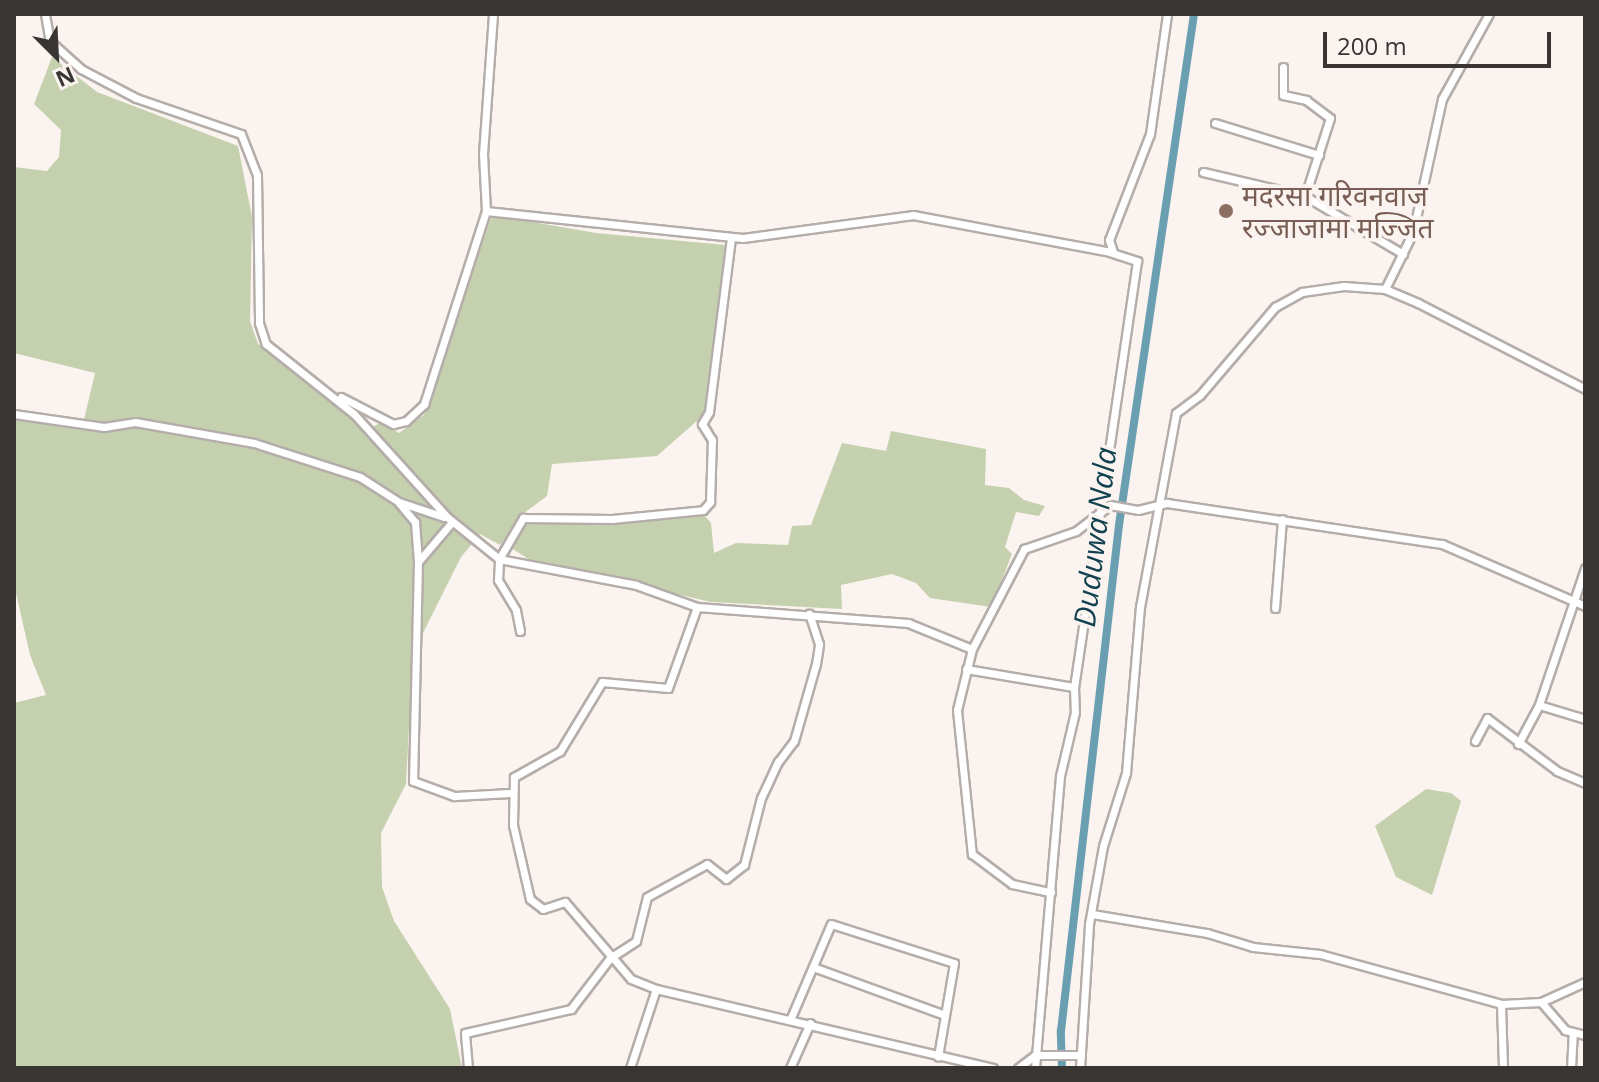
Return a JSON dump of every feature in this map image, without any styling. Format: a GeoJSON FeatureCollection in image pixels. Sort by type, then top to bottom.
{"type":"FeatureCollection","features":[{"type":"Feature","properties":{"kind":"street"},"geometry":{"type":"LineString","coordinates":[[45,14],[50,41],[81,69],[136,98],[241,134],[257,175],[262,333],[266,344],[322,386],[393,424],[415,415],[436,379],[486,211],[483,154],[493,14]]}},
{"type":"Feature","properties":{"kind":"street"},"geometry":{"type":"LineString","coordinates":[[1113,252],[1109,240],[1150,134],[1167,14]]}},
{"type":"Feature","properties":{"kind":"street"},"geometry":{"type":"LineString","coordinates":[[1385,289],[1413,232],[1442,99],[1489,14]]}},
{"type":"Feature","properties":{"kind":"street"},"geometry":{"type":"LineString","coordinates":[[1283,67],[1283,95],[1306,100],[1330,118],[1305,196]]}},
{"type":"Feature","properties":{"kind":"street"},"geometry":{"type":"LineString","coordinates":[[1215,123],[1319,155]]}},
{"type":"Feature","properties":{"kind":"street"},"geometry":{"type":"LineString","coordinates":[[1203,172],[1305,196],[1403,254]]}},
{"type":"Feature","properties":{"kind":"street"},"geometry":{"type":"LineString","coordinates":[[486,211],[731,237],[770,238],[913,215],[1113,252],[1137,261],[1074,687],[1075,712],[1054,823],[1035,1068]]}},
{"type":"Feature","properties":{"kind":"street"},"geometry":{"type":"LineString","coordinates":[[520,631],[516,610],[498,580],[499,559],[526,517],[612,519],[707,507],[712,440],[702,424],[709,412],[731,237]]}},
{"type":"Feature","properties":{"kind":"street"},"geometry":{"type":"LineString","coordinates":[[1080,1068],[1092,914],[1103,846],[1126,773],[1140,607],[1176,413],[1200,395],[1275,307],[1302,292],[1322,289],[1385,289],[1585,389]]}},
{"type":"Feature","properties":{"kind":"street"},"geometry":{"type":"LineString","coordinates":[[322,386],[449,520],[499,559],[636,585],[697,607],[908,623],[972,649]]}},
{"type":"Feature","properties":{"kind":"street"},"geometry":{"type":"LineString","coordinates":[[14,414],[104,427],[135,422],[254,443],[360,477],[399,502],[449,520]]}},
{"type":"Feature","properties":{"kind":"street"},"geometry":{"type":"LineString","coordinates":[[399,502],[415,522],[418,562],[413,781],[454,796],[511,793]]}},
{"type":"Feature","properties":{"kind":"street"},"geometry":{"type":"LineString","coordinates":[[1051,892],[1012,884],[972,854],[957,710],[972,649],[1024,549],[1076,531],[1110,505],[1138,510],[1157,503],[1442,544],[1585,606]]}},
{"type":"Feature","properties":{"kind":"street"},"geometry":{"type":"LineString","coordinates":[[1275,608],[1282,519]]}},
{"type":"Feature","properties":{"kind":"street"},"geometry":{"type":"LineString","coordinates":[[418,562],[449,520]]}},
{"type":"Feature","properties":{"kind":"street"},"geometry":{"type":"LineString","coordinates":[[1518,744],[1539,705],[1585,568]]}},
{"type":"Feature","properties":{"kind":"street"},"geometry":{"type":"LineString","coordinates":[[697,607],[668,688],[602,682],[571,739],[547,761],[518,771],[511,793],[530,899],[543,909],[565,902],[631,979],[656,989],[993,1068]]}},
{"type":"Feature","properties":{"kind":"street"},"geometry":{"type":"LineString","coordinates":[[468,1068],[465,1033],[571,1009],[610,958],[636,941],[647,897],[700,866],[712,866],[726,879],[744,865],[761,798],[778,762],[794,741],[816,664],[819,644],[809,614]]}},
{"type":"Feature","properties":{"kind":"street"},"geometry":{"type":"LineString","coordinates":[[966,669],[1074,687]]}},
{"type":"Feature","properties":{"kind":"street"},"geometry":{"type":"LineString","coordinates":[[1539,705],[1585,719]]}},
{"type":"Feature","properties":{"kind":"street"},"geometry":{"type":"LineString","coordinates":[[1475,741],[1487,718],[1557,771],[1585,783]]}},
{"type":"Feature","properties":{"kind":"street"},"geometry":{"type":"LineString","coordinates":[[1092,914],[1207,933],[1253,947],[1320,954],[1501,1004],[1541,1002],[1585,982]]}},
{"type":"Feature","properties":{"kind":"street"},"geometry":{"type":"LineString","coordinates":[[790,1020],[831,924],[954,963],[938,1057]]}},
{"type":"Feature","properties":{"kind":"street"},"geometry":{"type":"LineString","coordinates":[[813,967],[945,1015]]}},
{"type":"Feature","properties":{"kind":"street"},"geometry":{"type":"LineString","coordinates":[[630,1068],[656,989]]}},
{"type":"Feature","properties":{"kind":"street"},"geometry":{"type":"LineString","coordinates":[[1541,1002],[1573,1034],[1585,1035]]}},
{"type":"Feature","properties":{"kind":"street"},"geometry":{"type":"LineString","coordinates":[[1501,1004],[1503,1068]]}},
{"type":"Feature","properties":{"kind":"street"},"geometry":{"type":"LineString","coordinates":[[790,1068],[810,1023]]}},
{"type":"Feature","properties":{"kind":"street"},"geometry":{"type":"LineString","coordinates":[[1571,1068],[1573,1034]]}},
{"type":"Feature","properties":{"kind":"street"},"geometry":{"type":"LineString","coordinates":[[1018,1068],[1035,1055],[1081,1055]]}},
{"type":"Feature","properties":{"kind":"green space"},"geometry":{"type":"Polygon","coordinates":[[[52,57],[97,92],[238,146],[252,217],[250,321],[258,344],[316,385],[367,430],[382,422],[399,433],[424,415],[492,215],[596,233],[726,245],[707,412],[657,456],[552,464],[547,496],[524,513],[500,545],[480,534],[461,557],[413,653],[406,784],[381,833],[382,887],[394,921],[450,1009],[462,1068],[14,1068],[14,703],[46,695],[30,655],[14,584],[14,420],[82,428],[95,373],[14,353],[14,167],[47,171],[59,157],[61,130],[34,104],[52,57]]]}},
{"type":"Feature","properties":{"kind":"green space"},"geometry":{"type":"Polygon","coordinates":[[[891,431],[986,449],[985,485],[1009,488],[1024,500],[1045,506],[1039,516],[1016,512],[1005,547],[1012,554],[991,607],[930,598],[916,583],[892,574],[841,585],[842,609],[711,602],[530,560],[508,546],[525,521],[596,523],[703,514],[711,523],[714,553],[736,543],[788,545],[792,526],[811,525],[842,443],[886,451],[891,431]]]}},
{"type":"Feature","properties":{"kind":"green space"},"geometry":{"type":"Polygon","coordinates":[[[1426,789],[1451,793],[1461,801],[1432,895],[1396,877],[1375,826],[1426,789]]]}},
{"type":"Feature","properties":{"kind":"waterway","name":"Duduwa Nala"},"geometry":{"type":"LineString","coordinates":[[1062,1068],[1061,1031],[1119,525],[1194,14]]}},
{"type":"Feature","properties":{"kind":"place","name":"मदरसा गरिवनवाज रज्जाजामा मज्जित"},"geometry":{"type":"Point","coordinates":[1226,211]}}]}
